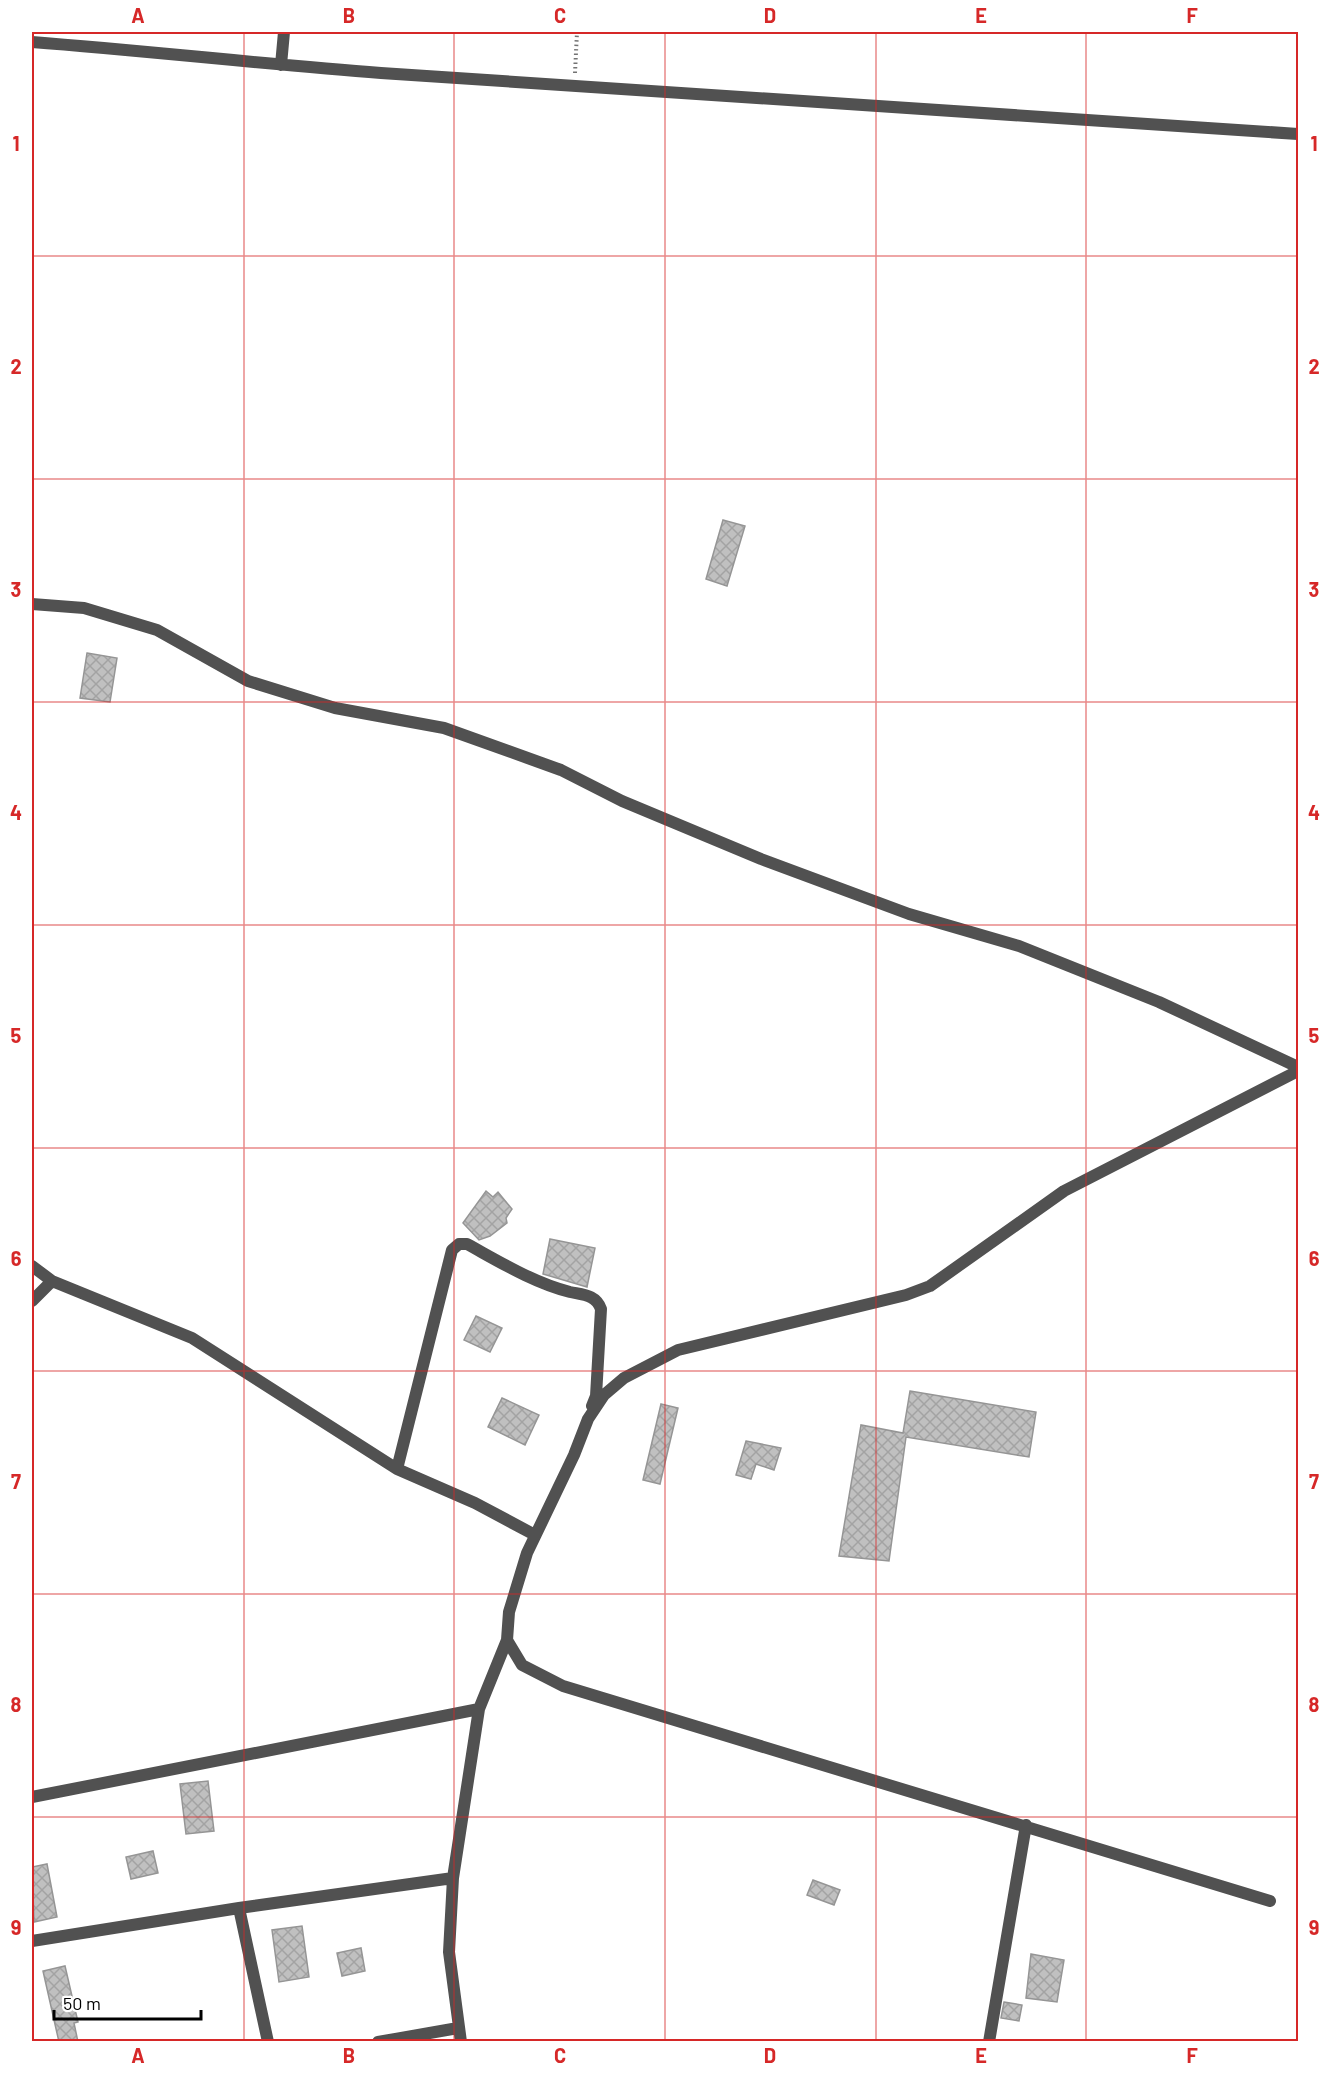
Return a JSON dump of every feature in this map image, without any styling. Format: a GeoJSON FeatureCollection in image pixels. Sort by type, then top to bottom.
{"type":"FeatureCollection","features":[{"type":"Feature","properties":{"kind":"street"},"geometry":{"type":"LineString","coordinates":[[281,65],[284,32]]}},
{"type":"Feature","properties":{"kind":"street"},"geometry":{"type":"LineString","coordinates":[[32,42],[141,50],[281,65],[574,87],[1299,134]]}},
{"type":"Feature","properties":{"kind":"street"},"geometry":{"type":"LineString","coordinates":[[32,604],[84,608],[156,630],[248,681],[335,708],[444,728],[561,770],[622,801],[761,859],[909,914],[1019,946],[1159,1002],[1299,1069]]}},
{"type":"Feature","properties":{"kind":"street"},"geometry":{"type":"LineString","coordinates":[[588,1419],[604,1395],[624,1378],[678,1350],[906,1295],[930,1286],[1064,1191],[1299,1069]]}},
{"type":"Feature","properties":{"kind":"street"},"geometry":{"type":"LineString","coordinates":[[397,1469],[452,1250],[459,1244],[467,1244],[527,1276],[561,1290],[593,1297],[598,1301],[601,1309],[596,1396],[574,1455],[527,1553],[509,1612],[507,1640],[479,1709],[453,1878],[449,1952],[461,2042]]}},
{"type":"Feature","properties":{"kind":"street"},"geometry":{"type":"LineString","coordinates":[[32,1266],[52,1281],[192,1338],[397,1469],[475,1503],[535,1535]]}},
{"type":"Feature","properties":{"kind":"street"},"geometry":{"type":"LineString","coordinates":[[32,1300],[52,1281]]}},
{"type":"Feature","properties":{"kind":"street"},"geometry":{"type":"LineString","coordinates":[[507,1640],[522,1665],[563,1686],[1270,1901]]}},
{"type":"Feature","properties":{"kind":"street"},"geometry":{"type":"LineString","coordinates":[[32,1797],[479,1709]]}},
{"type":"Feature","properties":{"kind":"street"},"geometry":{"type":"LineString","coordinates":[[989,2042],[1026,1825]]}},
{"type":"Feature","properties":{"kind":"street"},"geometry":{"type":"LineString","coordinates":[[32,1941],[239,1908],[453,1878]]}},
{"type":"Feature","properties":{"kind":"street"},"geometry":{"type":"LineString","coordinates":[[239,1908],[268,2042]]}},
{"type":"Feature","properties":{"kind":"street"},"geometry":{"type":"LineString","coordinates":[[378,2042],[458,2028]]}},
{"type":"Feature","properties":{"kind":"path"},"geometry":{"type":"LineString","coordinates":[[574,87],[577,32]]}},
{"type":"Feature","properties":{"kind":"building"},"geometry":{"type":"Polygon","coordinates":[[[723,520],[745,526],[727,586],[706,579],[723,520]]]}},
{"type":"Feature","properties":{"kind":"building"},"geometry":{"type":"Polygon","coordinates":[[[87,653],[117,658],[110,702],[80,698],[87,653]]]}},
{"type":"Feature","properties":{"kind":"building"},"geometry":{"type":"Polygon","coordinates":[[[486,1191],[493,1197],[498,1192],[512,1209],[506,1218],[507,1223],[490,1236],[479,1240],[463,1223],[486,1191]]]}},
{"type":"Feature","properties":{"kind":"building"},"geometry":{"type":"Polygon","coordinates":[[[550,1239],[595,1248],[587,1287],[543,1274],[550,1239]]]}},
{"type":"Feature","properties":{"kind":"building"},"geometry":{"type":"Polygon","coordinates":[[[476,1316],[502,1328],[490,1352],[464,1340],[476,1316]]]}},
{"type":"Feature","properties":{"kind":"building"},"geometry":{"type":"Polygon","coordinates":[[[910,1391],[1036,1412],[1029,1457],[906,1437],[889,1561],[839,1556],[861,1425],[903,1433],[910,1391]]]}},
{"type":"Feature","properties":{"kind":"building"},"geometry":{"type":"Polygon","coordinates":[[[502,1398],[539,1415],[525,1445],[488,1427],[502,1398]]]}},
{"type":"Feature","properties":{"kind":"building"},"geometry":{"type":"Polygon","coordinates":[[[661,1404],[678,1408],[660,1484],[643,1480],[661,1404]]]}},
{"type":"Feature","properties":{"kind":"building"},"geometry":{"type":"Polygon","coordinates":[[[746,1441],[781,1448],[774,1470],[756,1464],[751,1479],[736,1475],[746,1441]]]}},
{"type":"Feature","properties":{"kind":"building"},"geometry":{"type":"Polygon","coordinates":[[[208,1781],[214,1831],[186,1834],[180,1784],[208,1781]]]}},
{"type":"Feature","properties":{"kind":"building"},"geometry":{"type":"Polygon","coordinates":[[[153,1851],[158,1873],[131,1879],[126,1857],[153,1851]]]}},
{"type":"Feature","properties":{"kind":"building"},"geometry":{"type":"Polygon","coordinates":[[[47,1864],[57,1917],[34,1922],[32,1867],[47,1864]]]}},
{"type":"Feature","properties":{"kind":"building"},"geometry":{"type":"Polygon","coordinates":[[[813,1880],[840,1890],[834,1905],[807,1895],[813,1880]]]}},
{"type":"Feature","properties":{"kind":"building"},"geometry":{"type":"Polygon","coordinates":[[[302,1926],[309,1977],[279,1982],[272,1930],[302,1926]]]}},
{"type":"Feature","properties":{"kind":"building"},"geometry":{"type":"Polygon","coordinates":[[[361,1948],[365,1971],[342,1976],[337,1953],[361,1948]]]}},
{"type":"Feature","properties":{"kind":"building"},"geometry":{"type":"Polygon","coordinates":[[[1031,1954],[1064,1960],[1057,2002],[1026,1998],[1031,1954]]]}},
{"type":"Feature","properties":{"kind":"building"},"geometry":{"type":"Polygon","coordinates":[[[65,1966],[78,2022],[74,2023],[78,2042],[59,2042],[43,1971],[65,1966]]]}},
{"type":"Feature","properties":{"kind":"building"},"geometry":{"type":"Polygon","coordinates":[[[1004,2002],[1022,2005],[1019,2021],[1001,2018],[1004,2002]]]}}]}
